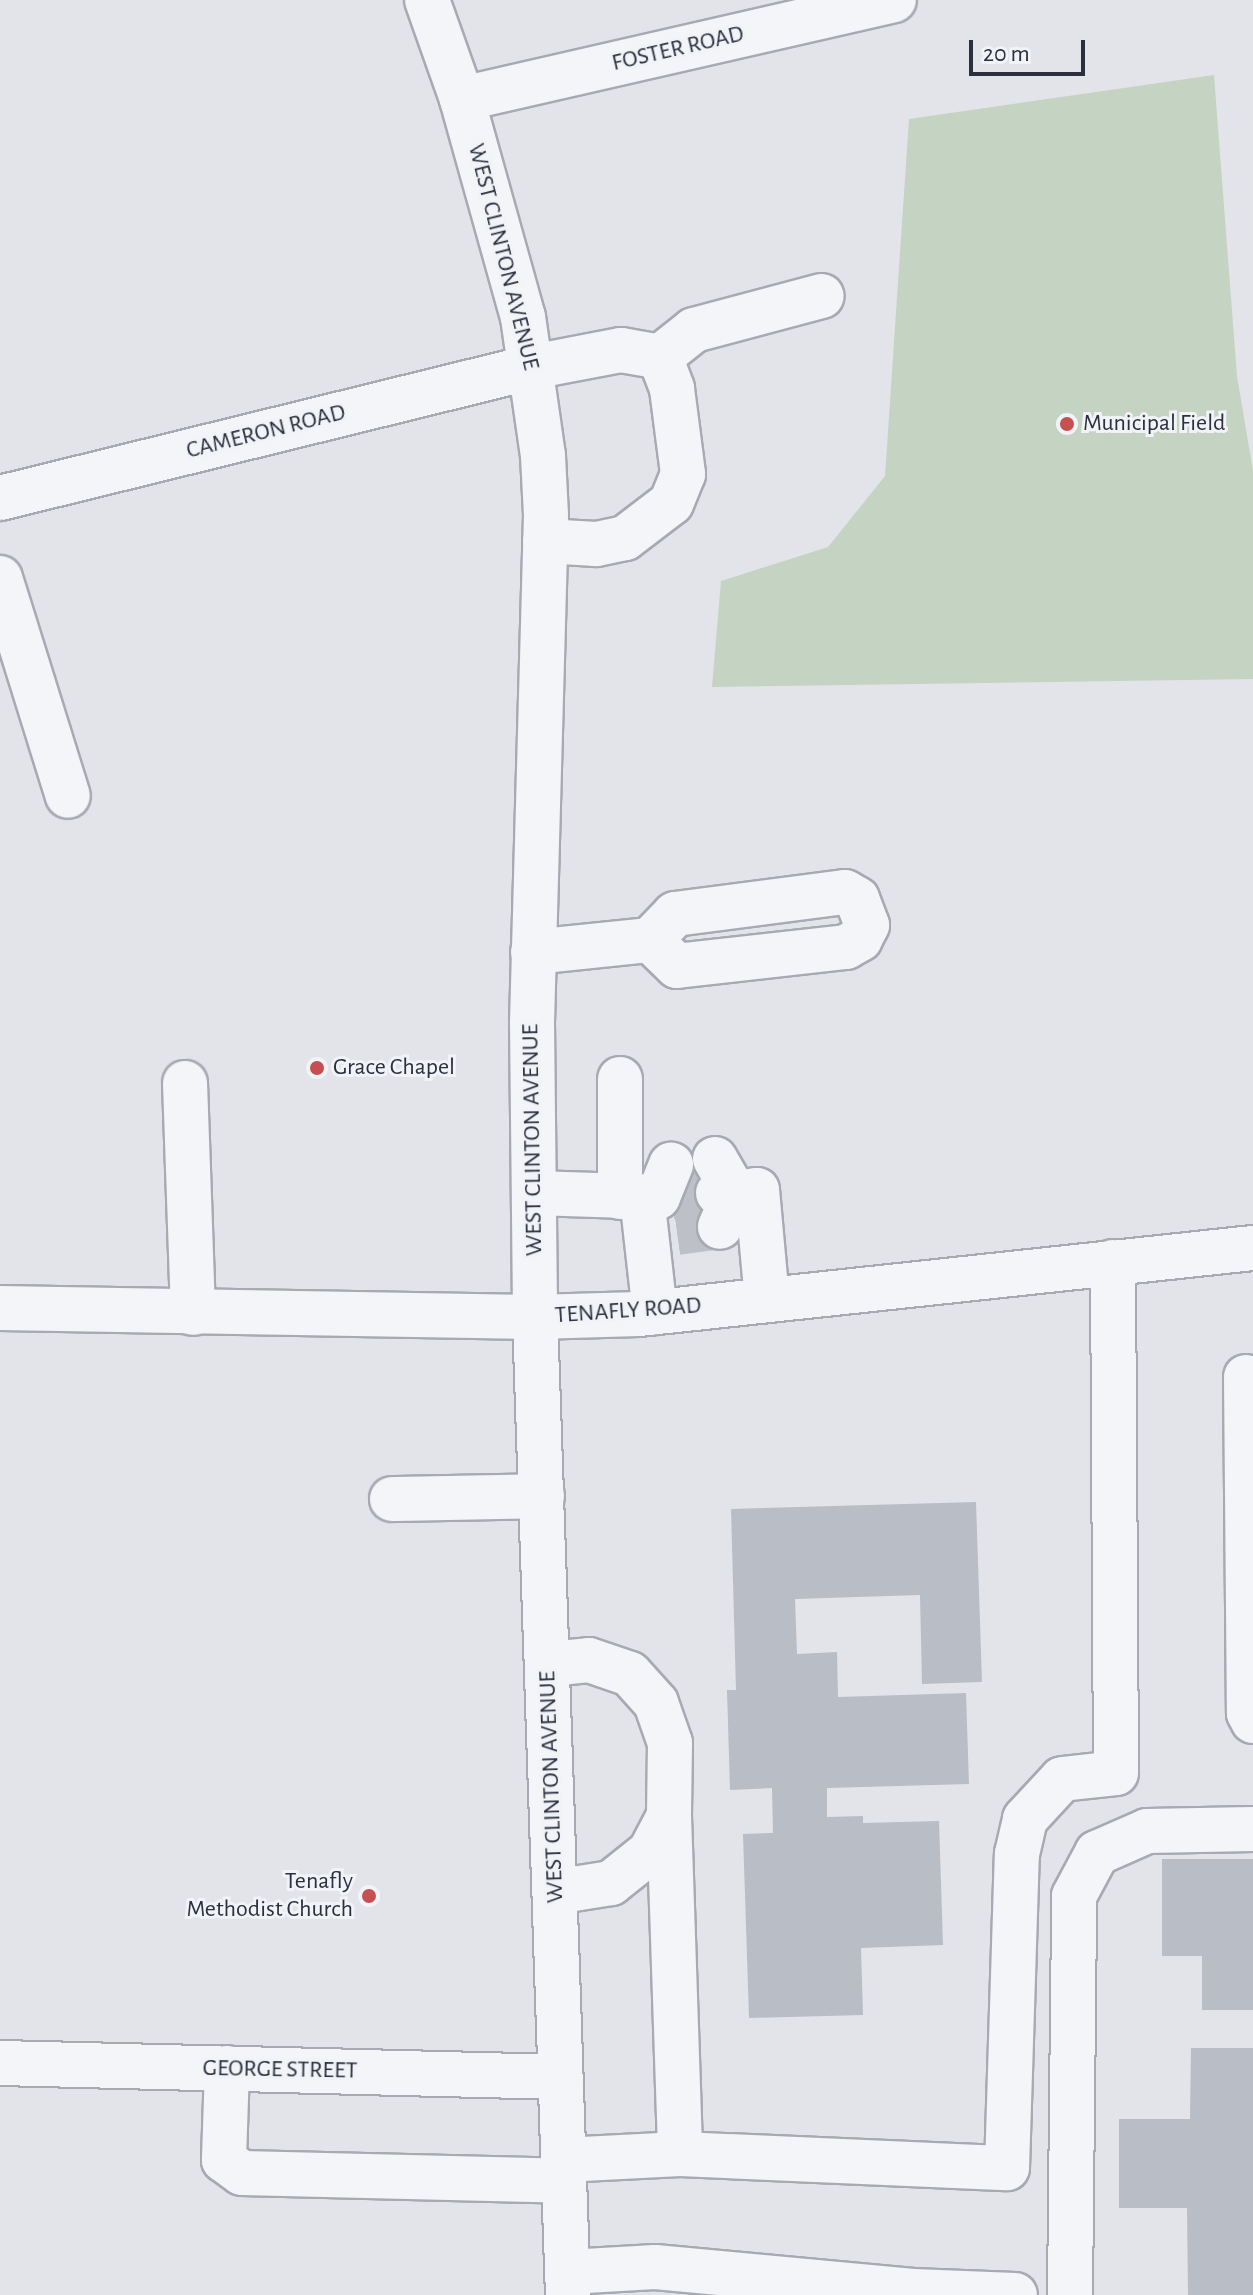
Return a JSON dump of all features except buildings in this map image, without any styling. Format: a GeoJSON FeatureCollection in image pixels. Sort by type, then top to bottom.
{"type":"FeatureCollection","features":[{"type":"Feature","properties":{"kind":"street","name":"WEST CLINTON AVENUE"},"geometry":{"type":"LineString","coordinates":[[427,0],[462,99],[532,367],[543,456],[545,541],[533,952],[535,1317],[568,2284]]}},
{"type":"Feature","properties":{"kind":"street","name":"FOSTER ROAD"},"geometry":{"type":"LineString","coordinates":[[462,99],[894,0]]}},
{"type":"Feature","properties":{"kind":"street"},"geometry":{"type":"LineString","coordinates":[[545,541],[596,544],[625,538],[671,503],[683,474],[672,389],[660,357],[694,330],[822,296]]}},
{"type":"Feature","properties":{"kind":"street","name":"CAMERON ROAD"},"geometry":{"type":"LineString","coordinates":[[0,498],[532,367],[621,350],[660,357]]}},
{"type":"Feature","properties":{"kind":"street"},"geometry":{"type":"LineString","coordinates":[[0,578],[68,796]]}},
{"type":"Feature","properties":{"kind":"street"},"geometry":{"type":"LineString","coordinates":[[533,952],[650,940]]}},
{"type":"Feature","properties":{"kind":"street"},"geometry":{"type":"LineString","coordinates":[[620,1079],[657,1198],[655,1312]]}},
{"type":"Feature","properties":{"kind":"street"},"geometry":{"type":"LineString","coordinates":[[185,1083],[193,1313]]}},
{"type":"Feature","properties":{"kind":"street"},"geometry":{"type":"LineString","coordinates":[[722,1193],[757,1190],[767,1300]]}},
{"type":"Feature","properties":{"kind":"street"},"geometry":{"type":"LineString","coordinates":[[534,1193],[657,1198]]}},
{"type":"Feature","properties":{"kind":"street","name":"TENAFLY ROAD"},"geometry":{"type":"LineString","coordinates":[[0,1308],[535,1317],[655,1312],[1253,1248]]}},
{"type":"Feature","properties":{"kind":"street"},"geometry":{"type":"LineString","coordinates":[[227,2068],[224,2160],[242,2173],[564,2170],[680,2154],[1007,2168],[1017,1854],[1025,1819],[1062,1779],[1116,1773],[1113,1262]]}},
{"type":"Feature","properties":{"kind":"street"},"geometry":{"type":"LineString","coordinates":[[1246,1377],[1249,1713],[1253,1721]]}},
{"type":"Feature","properties":{"kind":"street"},"geometry":{"type":"LineString","coordinates":[[392,1499],[542,1496]]}},
{"type":"Feature","properties":{"kind":"street"},"geometry":{"type":"LineString","coordinates":[[549,1664],[589,1660],[611,1665],[644,1687],[670,1743],[669,1816],[680,2154]]}},
{"type":"Feature","properties":{"kind":"street"},"geometry":{"type":"LineString","coordinates":[[555,1892],[592,1889],[629,1872],[663,1835],[669,1816]]}},
{"type":"Feature","properties":{"kind":"street"},"geometry":{"type":"LineString","coordinates":[[1070,2295],[1074,1896],[1097,1853],[1147,1831],[1253,1829]]}},
{"type":"Feature","properties":{"kind":"street","name":"GEORGE STREET"},"geometry":{"type":"LineString","coordinates":[[0,2063],[560,2077]]}},
{"type":"Feature","properties":{"kind":"street"},"geometry":{"type":"LineString","coordinates":[[568,2284],[655,2267],[913,2293],[1015,2295]]}},
{"type":"Feature","properties":{"kind":"green space","name":"Municipal Field"},"geometry":{"type":"Polygon","coordinates":[[[1214,75],[1237,376],[1253,471],[1253,679],[712,687],[721,581],[828,547],[885,476],[909,119],[1214,75]]]}},
{"type":"Feature","properties":{"kind":"tunnel"},"geometry":{"type":"LineString","coordinates":[[672,1197],[718,1193]]}},
{"type":"Feature","properties":{"kind":"tunnel"},"geometry":{"type":"LineString","coordinates":[[677,1233],[720,1227]]}},
{"type":"Feature","properties":{"kind":"place","name":"Municipal Field"},"geometry":{"type":"Point","coordinates":[1067,424]}},
{"type":"Feature","properties":{"kind":"place","name":"Grace Chapel"},"geometry":{"type":"Point","coordinates":[317,1068]}},
{"type":"Feature","properties":{"kind":"place","name":"Tenafly Methodist Church"},"geometry":{"type":"Point","coordinates":[369,1896]}}]}
